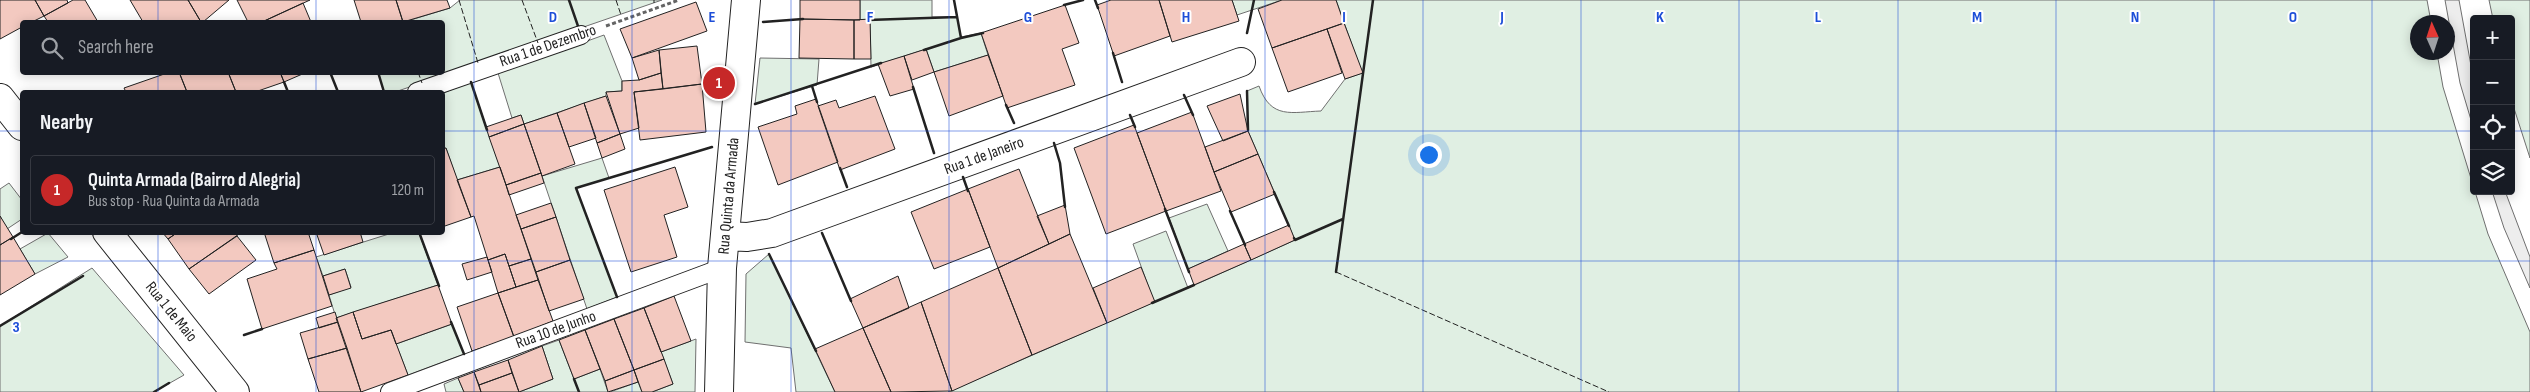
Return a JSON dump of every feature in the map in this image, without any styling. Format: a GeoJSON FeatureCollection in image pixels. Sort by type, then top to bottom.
{"type":"FeatureCollection","features":[{"type":"Feature","properties":{"kind":"street","name":"Rua Quinta da Armada"},"geometry":{"type":"LineString","coordinates":[[719,392],[722,268],[746,0]]}},
{"type":"Feature","properties":{"kind":"street","name":"Rua 1 de Janeiro"},"geometry":{"type":"LineString","coordinates":[[725,236],[747,237],[772,233],[1241,62]]}},
{"type":"Feature","properties":{"kind":"street"},"geometry":{"type":"LineString","coordinates":[[0,98],[20,123]]}},
{"type":"Feature","properties":{"kind":"street","name":"Rua 1 de Maio"},"geometry":{"type":"LineString","coordinates":[[109,235],[235,392]]}},
{"type":"Feature","properties":{"kind":"lane","name":"Rua 1 de Dezembro"},"geometry":{"type":"LineString","coordinates":[[423,90],[581,35]]}},
{"type":"Feature","properties":{"kind":"lane","name":"Rua 10 de Junho"},"geometry":{"type":"LineString","coordinates":[[390,392],[722,268]]}},
{"type":"Feature","properties":{"kind":"path","name":"Rua 1 de Dezembro"},"geometry":{"type":"LineString","coordinates":[[581,35],[679,0]]}},
{"type":"Feature","properties":{"kind":"green space"},"geometry":{"type":"Polygon","coordinates":[[[460,0],[662,0],[445,75],[445,20],[411,20],[450,8],[460,0]]]}},
{"type":"Feature","properties":{"kind":"green space"},"geometry":{"type":"Polygon","coordinates":[[[860,0],[932,0],[932,17],[957,17],[961,37],[981,33],[988,55],[934,72],[926,49],[871,67],[870,20],[860,20],[860,0]]]}},
{"type":"Feature","properties":{"kind":"green space"},"geometry":{"type":"Polygon","coordinates":[[[1232,0],[1282,0],[1237,15],[1232,0]]]}},
{"type":"Feature","properties":{"kind":"green space"},"geometry":{"type":"Polygon","coordinates":[[[1336,0],[2427,0],[2430,15],[2410,15],[2410,60],[2438,60],[2443,87],[2470,175],[2470,195],[2476,195],[2488,234],[2530,332],[2530,392],[948,392],[1154,302],[1133,244],[1166,231],[1188,288],[1295,240],[1248,131],[1247,91],[1259,86],[1270,104],[1284,112],[1321,111],[1345,79],[1362,73],[1336,0]]]}},
{"type":"Feature","properties":{"kind":"green space"},"geometry":{"type":"Polygon","coordinates":[[[2489,0],[2530,0],[2530,158],[2515,111],[2515,15],[2492,15],[2489,0]]]}},
{"type":"Feature","properties":{"kind":"green space"},"geometry":{"type":"Polygon","coordinates":[[[604,35],[622,81],[622,91],[606,92],[606,96],[524,124],[521,115],[512,118],[498,73],[604,35]]]}},
{"type":"Feature","properties":{"kind":"green space"},"geometry":{"type":"Polygon","coordinates":[[[760,58],[819,59],[817,85],[755,104],[760,58]]]}},
{"type":"Feature","properties":{"kind":"green space"},"geometry":{"type":"Polygon","coordinates":[[[379,75],[444,75],[401,90],[383,90],[379,75]]]}},
{"type":"Feature","properties":{"kind":"green space"},"geometry":{"type":"Polygon","coordinates":[[[471,82],[500,167],[457,180],[445,148],[445,92],[471,82]]]}},
{"type":"Feature","properties":{"kind":"green space"},"geometry":{"type":"Polygon","coordinates":[[[602,158],[609,178],[576,188],[617,297],[587,309],[542,176],[602,158]]]}},
{"type":"Feature","properties":{"kind":"green space"},"geometry":{"type":"Polygon","coordinates":[[[9,183],[20,197],[20,220],[7,229],[0,216],[0,189],[9,183]]]}},
{"type":"Feature","properties":{"kind":"green space"},"geometry":{"type":"Polygon","coordinates":[[[1207,204],[1228,251],[1188,269],[1169,218],[1207,204]]]}},
{"type":"Feature","properties":{"kind":"green space"},"geometry":{"type":"Polygon","coordinates":[[[44,235],[50,235],[68,257],[35,274],[20,249],[44,235]]]}},
{"type":"Feature","properties":{"kind":"green space"},"geometry":{"type":"Polygon","coordinates":[[[386,235],[420,235],[438,285],[336,318],[329,295],[351,287],[345,269],[323,276],[316,257],[386,235]]]}},
{"type":"Feature","properties":{"kind":"green space"},"geometry":{"type":"Polygon","coordinates":[[[769,254],[835,392],[796,392],[791,348],[745,342],[746,274],[769,254]]]}},
{"type":"Feature","properties":{"kind":"green space"},"geometry":{"type":"Polygon","coordinates":[[[92,268],[184,375],[154,392],[0,392],[0,326],[92,268]]]}},
{"type":"Feature","properties":{"kind":"green space"},"geometry":{"type":"Polygon","coordinates":[[[452,324],[464,354],[408,375],[396,344],[452,324]]]}},
{"type":"Feature","properties":{"kind":"green space"},"geometry":{"type":"Polygon","coordinates":[[[696,339],[695,392],[652,392],[673,384],[661,352],[696,339]]]}},
{"type":"Feature","properties":{"kind":"green space"},"geometry":{"type":"Polygon","coordinates":[[[559,340],[574,379],[600,369],[608,392],[519,392],[553,379],[542,346],[559,340]]]}},
{"type":"Feature","properties":{"kind":"green space"},"geometry":{"type":"Polygon","coordinates":[[[458,378],[464,392],[446,392],[444,384],[458,378]]]}},
{"type":"Feature","properties":{"kind":"green space"},"geometry":{"type":"Polygon","coordinates":[[[638,382],[642,392],[610,392],[638,382]]]}},
{"type":"Feature","properties":{"kind":"shaded area"},"geometry":{"type":"Polygon","coordinates":[[[2445,0],[2459,0],[2470,60],[2470,117],[2460,83],[2455,55],[2455,15],[2448,15],[2445,0]]]}},
{"type":"Feature","properties":{"kind":"shaded area"},"geometry":{"type":"Polygon","coordinates":[[[2493,195],[2507,195],[2530,257],[2530,288],[2504,228],[2493,195]]]}},
{"type":"Feature","properties":{"kind":"building"},"geometry":{"type":"Polygon","coordinates":[[[0,0],[35,0],[44,16],[36,20],[20,20],[20,28],[0,39],[0,0]]]}},
{"type":"Feature","properties":{"kind":"building"},"geometry":{"type":"Polygon","coordinates":[[[35,0],[67,0],[68,3],[44,16],[35,0]]]}},
{"type":"Feature","properties":{"kind":"building"},"geometry":{"type":"Polygon","coordinates":[[[73,0],[85,0],[97,20],[47,20],[44,16],[73,0]]]}},
{"type":"Feature","properties":{"kind":"building"},"geometry":{"type":"Polygon","coordinates":[[[130,0],[188,0],[200,20],[142,20],[130,0]]]}},
{"type":"Feature","properties":{"kind":"building"},"geometry":{"type":"Polygon","coordinates":[[[188,0],[229,0],[205,20],[200,20],[188,0]]]}},
{"type":"Feature","properties":{"kind":"building"},"geometry":{"type":"Polygon","coordinates":[[[237,0],[310,0],[266,20],[247,20],[237,0]]]}},
{"type":"Feature","properties":{"kind":"building"},"geometry":{"type":"Polygon","coordinates":[[[354,0],[396,0],[402,20],[360,20],[354,0]]]}},
{"type":"Feature","properties":{"kind":"building"},"geometry":{"type":"Polygon","coordinates":[[[396,0],[447,0],[450,8],[410,20],[402,20],[396,0]]]}},
{"type":"Feature","properties":{"kind":"building"},"geometry":{"type":"Polygon","coordinates":[[[800,0],[860,0],[860,20],[800,19],[800,0]]]}},
{"type":"Feature","properties":{"kind":"building"},"geometry":{"type":"Polygon","coordinates":[[[1111,0],[1159,0],[1170,36],[1114,56],[1097,5],[1111,0]]]}},
{"type":"Feature","properties":{"kind":"building"},"geometry":{"type":"Polygon","coordinates":[[[1159,0],[1232,0],[1239,21],[1172,42],[1159,0]]]}},
{"type":"Feature","properties":{"kind":"building"},"geometry":{"type":"Polygon","coordinates":[[[1282,0],[1336,0],[1344,23],[1272,48],[1258,9],[1282,0]]]}},
{"type":"Feature","properties":{"kind":"building"},"geometry":{"type":"Polygon","coordinates":[[[696,2],[707,31],[632,58],[620,29],[696,2]]]}},
{"type":"Feature","properties":{"kind":"building"},"geometry":{"type":"Polygon","coordinates":[[[303,3],[310,20],[266,20],[303,3]]]}},
{"type":"Feature","properties":{"kind":"building"},"geometry":{"type":"Polygon","coordinates":[[[1065,5],[1079,43],[1062,49],[1075,85],[1007,108],[981,33],[1065,5]]]}},
{"type":"Feature","properties":{"kind":"building"},"geometry":{"type":"Polygon","coordinates":[[[800,19],[854,20],[854,59],[799,58],[800,19]]]}},
{"type":"Feature","properties":{"kind":"building"},"geometry":{"type":"Polygon","coordinates":[[[870,19],[871,59],[854,59],[854,20],[870,19]]]}},
{"type":"Feature","properties":{"kind":"building"},"geometry":{"type":"Polygon","coordinates":[[[1344,23],[1363,73],[1345,79],[1327,29],[1344,23]]]}},
{"type":"Feature","properties":{"kind":"building"},"geometry":{"type":"Polygon","coordinates":[[[1327,29],[1342,73],[1288,92],[1272,48],[1327,29]]]}},
{"type":"Feature","properties":{"kind":"building"},"geometry":{"type":"Polygon","coordinates":[[[697,46],[702,84],[663,89],[659,50],[697,46]]]}},
{"type":"Feature","properties":{"kind":"building"},"geometry":{"type":"Polygon","coordinates":[[[926,49],[934,72],[912,80],[904,56],[926,49]]]}},
{"type":"Feature","properties":{"kind":"building"},"geometry":{"type":"Polygon","coordinates":[[[659,50],[661,73],[639,80],[632,58],[659,50]]]}},
{"type":"Feature","properties":{"kind":"building"},"geometry":{"type":"Polygon","coordinates":[[[988,55],[1003,96],[949,116],[934,72],[988,55]]]}},
{"type":"Feature","properties":{"kind":"building"},"geometry":{"type":"Polygon","coordinates":[[[904,56],[914,89],[890,96],[878,64],[904,56]]]}},
{"type":"Feature","properties":{"kind":"building"},"geometry":{"type":"Polygon","coordinates":[[[661,73],[663,89],[634,92],[639,128],[620,134],[606,92],[622,91],[622,81],[639,80],[661,73]]]}},
{"type":"Feature","properties":{"kind":"building"},"geometry":{"type":"Polygon","coordinates":[[[161,75],[180,75],[186,90],[125,90],[124,88],[161,75]]]}},
{"type":"Feature","properties":{"kind":"building"},"geometry":{"type":"Polygon","coordinates":[[[180,75],[229,75],[235,90],[186,90],[180,75]]]}},
{"type":"Feature","properties":{"kind":"building"},"geometry":{"type":"Polygon","coordinates":[[[229,75],[281,75],[284,82],[261,90],[235,90],[229,75]]]}},
{"type":"Feature","properties":{"kind":"building"},"geometry":{"type":"Polygon","coordinates":[[[281,75],[300,75],[284,82],[281,75]]]}},
{"type":"Feature","properties":{"kind":"building"},"geometry":{"type":"Polygon","coordinates":[[[702,84],[706,132],[640,140],[634,92],[702,84]]]}},
{"type":"Feature","properties":{"kind":"building"},"geometry":{"type":"Polygon","coordinates":[[[1240,94],[1248,131],[1223,141],[1207,106],[1240,94]]]}},
{"type":"Feature","properties":{"kind":"building"},"geometry":{"type":"Polygon","coordinates":[[[606,96],[620,134],[597,143],[584,103],[606,96]]]}},
{"type":"Feature","properties":{"kind":"building"},"geometry":{"type":"Polygon","coordinates":[[[875,96],[895,149],[840,170],[818,106],[836,100],[839,108],[875,96]]]}},
{"type":"Feature","properties":{"kind":"building"},"geometry":{"type":"Polygon","coordinates":[[[816,99],[838,162],[778,185],[758,127],[797,114],[795,106],[816,99]]]}},
{"type":"Feature","properties":{"kind":"building"},"geometry":{"type":"Polygon","coordinates":[[[584,103],[596,138],[569,147],[557,113],[584,103]]]}},
{"type":"Feature","properties":{"kind":"building"},"geometry":{"type":"Polygon","coordinates":[[[1192,112],[1221,191],[1166,211],[1137,133],[1192,112]]]}},
{"type":"Feature","properties":{"kind":"building"},"geometry":{"type":"Polygon","coordinates":[[[557,113],[575,164],[542,176],[524,124],[557,113]]]}},
{"type":"Feature","properties":{"kind":"building"},"geometry":{"type":"Polygon","coordinates":[[[521,115],[524,124],[489,137],[486,127],[521,115]]]}},
{"type":"Feature","properties":{"kind":"building"},"geometry":{"type":"Polygon","coordinates":[[[524,124],[541,173],[506,185],[489,137],[524,124]]]}},
{"type":"Feature","properties":{"kind":"building"},"geometry":{"type":"Polygon","coordinates":[[[1134,125],[1166,211],[1106,234],[1074,148],[1134,125]]]}},
{"type":"Feature","properties":{"kind":"building"},"geometry":{"type":"Polygon","coordinates":[[[1248,131],[1258,154],[1214,172],[1205,147],[1248,131]]]}},
{"type":"Feature","properties":{"kind":"building"},"geometry":{"type":"Polygon","coordinates":[[[620,134],[625,149],[602,158],[597,143],[620,134]]]}},
{"type":"Feature","properties":{"kind":"building"},"geometry":{"type":"Polygon","coordinates":[[[445,148],[471,217],[445,226],[445,148]]]}},
{"type":"Feature","properties":{"kind":"building"},"geometry":{"type":"Polygon","coordinates":[[[1258,154],[1275,194],[1231,212],[1214,172],[1258,154]]]}},
{"type":"Feature","properties":{"kind":"building"},"geometry":{"type":"Polygon","coordinates":[[[500,167],[531,259],[509,266],[505,254],[488,260],[474,216],[471,217],[457,180],[500,167]]]}},
{"type":"Feature","properties":{"kind":"building"},"geometry":{"type":"Polygon","coordinates":[[[675,167],[688,207],[664,215],[677,257],[631,272],[604,190],[675,167]]]}},
{"type":"Feature","properties":{"kind":"building"},"geometry":{"type":"Polygon","coordinates":[[[1019,169],[1049,244],[998,268],[968,189],[1019,169]]]}},
{"type":"Feature","properties":{"kind":"building"},"geometry":{"type":"Polygon","coordinates":[[[541,173],[544,183],[509,195],[506,185],[541,173]]]}},
{"type":"Feature","properties":{"kind":"building"},"geometry":{"type":"Polygon","coordinates":[[[968,189],[990,247],[934,269],[911,212],[968,189]]]}},
{"type":"Feature","properties":{"kind":"building"},"geometry":{"type":"Polygon","coordinates":[[[551,203],[556,217],[521,229],[516,215],[551,203]]]}},
{"type":"Feature","properties":{"kind":"building"},"geometry":{"type":"Polygon","coordinates":[[[1065,205],[1070,234],[1049,244],[1037,216],[1065,205]]]}},
{"type":"Feature","properties":{"kind":"building"},"geometry":{"type":"Polygon","coordinates":[[[0,216],[13,237],[0,245],[0,216]]]}},
{"type":"Feature","properties":{"kind":"building"},"geometry":{"type":"Polygon","coordinates":[[[556,217],[570,260],[536,272],[521,229],[556,217]]]}},
{"type":"Feature","properties":{"kind":"building"},"geometry":{"type":"Polygon","coordinates":[[[1289,225],[1295,240],[1251,260],[1244,244],[1289,225]]]}},
{"type":"Feature","properties":{"kind":"building"},"geometry":{"type":"Polygon","coordinates":[[[1070,234],[1107,323],[1032,355],[998,268],[1070,234]]]}},
{"type":"Feature","properties":{"kind":"building"},"geometry":{"type":"Polygon","coordinates":[[[165,235],[174,235],[168,239],[165,235]]]}},
{"type":"Feature","properties":{"kind":"building"},"geometry":{"type":"Polygon","coordinates":[[[174,235],[238,235],[189,269],[168,239],[174,235]]]}},
{"type":"Feature","properties":{"kind":"building"},"geometry":{"type":"Polygon","coordinates":[[[265,235],[309,235],[314,250],[274,263],[265,235]]]}},
{"type":"Feature","properties":{"kind":"building"},"geometry":{"type":"Polygon","coordinates":[[[317,235],[361,235],[363,242],[324,255],[317,235]]]}},
{"type":"Feature","properties":{"kind":"building"},"geometry":{"type":"Polygon","coordinates":[[[237,236],[256,260],[209,294],[189,269],[237,236]]]}},
{"type":"Feature","properties":{"kind":"building"},"geometry":{"type":"Polygon","coordinates":[[[13,237],[35,274],[0,295],[0,245],[13,237]]]}},
{"type":"Feature","properties":{"kind":"building"},"geometry":{"type":"Polygon","coordinates":[[[1244,244],[1251,260],[1194,285],[1188,269],[1244,244]]]}},
{"type":"Feature","properties":{"kind":"building"},"geometry":{"type":"Polygon","coordinates":[[[314,250],[332,306],[262,329],[247,279],[277,269],[274,263],[314,250]]]}},
{"type":"Feature","properties":{"kind":"building"},"geometry":{"type":"Polygon","coordinates":[[[505,254],[516,287],[498,293],[488,260],[505,254]]]}},
{"type":"Feature","properties":{"kind":"building"},"geometry":{"type":"Polygon","coordinates":[[[487,257],[492,272],[467,280],[462,264],[487,257]]]}},
{"type":"Feature","properties":{"kind":"building"},"geometry":{"type":"Polygon","coordinates":[[[531,259],[538,280],[516,287],[509,266],[531,259]]]}},
{"type":"Feature","properties":{"kind":"building"},"geometry":{"type":"Polygon","coordinates":[[[570,260],[584,299],[549,311],[536,272],[570,260]]]}},
{"type":"Feature","properties":{"kind":"building"},"geometry":{"type":"Polygon","coordinates":[[[1141,267],[1155,302],[1107,323],[1093,288],[1141,267]]]}},
{"type":"Feature","properties":{"kind":"building"},"geometry":{"type":"Polygon","coordinates":[[[998,268],[1032,355],[952,391],[921,302],[998,268]]]}},
{"type":"Feature","properties":{"kind":"building"},"geometry":{"type":"Polygon","coordinates":[[[345,269],[351,288],[329,295],[323,276],[345,269]]]}},
{"type":"Feature","properties":{"kind":"building"},"geometry":{"type":"Polygon","coordinates":[[[898,276],[909,308],[863,328],[850,299],[898,276]]]}},
{"type":"Feature","properties":{"kind":"building"},"geometry":{"type":"Polygon","coordinates":[[[538,280],[553,321],[514,337],[498,293],[538,280]]]}},
{"type":"Feature","properties":{"kind":"building"},"geometry":{"type":"Polygon","coordinates":[[[438,285],[452,324],[396,344],[391,330],[362,339],[353,312],[438,285]]]}},
{"type":"Feature","properties":{"kind":"building"},"geometry":{"type":"Polygon","coordinates":[[[498,293],[514,337],[472,351],[457,307],[498,293]]]}},
{"type":"Feature","properties":{"kind":"building"},"geometry":{"type":"Polygon","coordinates":[[[674,296],[691,341],[661,352],[644,308],[674,296]]]}},
{"type":"Feature","properties":{"kind":"building"},"geometry":{"type":"Polygon","coordinates":[[[921,302],[952,391],[891,392],[863,328],[921,302]]]}},
{"type":"Feature","properties":{"kind":"building"},"geometry":{"type":"Polygon","coordinates":[[[644,308],[664,359],[634,370],[614,319],[644,308]]]}},
{"type":"Feature","properties":{"kind":"building"},"geometry":{"type":"Polygon","coordinates":[[[335,312],[338,322],[319,328],[316,318],[335,312]]]}},
{"type":"Feature","properties":{"kind":"building"},"geometry":{"type":"Polygon","coordinates":[[[353,312],[362,339],[391,330],[408,375],[361,392],[336,318],[353,312]]]}},
{"type":"Feature","properties":{"kind":"building"},"geometry":{"type":"Polygon","coordinates":[[[614,319],[634,370],[605,381],[585,330],[614,319]]]}},
{"type":"Feature","properties":{"kind":"building"},"geometry":{"type":"Polygon","coordinates":[[[338,322],[347,348],[308,359],[300,333],[338,322]]]}},
{"type":"Feature","properties":{"kind":"building"},"geometry":{"type":"Polygon","coordinates":[[[863,328],[891,392],[835,392],[815,349],[863,328]]]}},
{"type":"Feature","properties":{"kind":"building"},"geometry":{"type":"Polygon","coordinates":[[[585,330],[600,369],[574,379],[559,340],[585,330]]]}},
{"type":"Feature","properties":{"kind":"building"},"geometry":{"type":"Polygon","coordinates":[[[542,346],[553,379],[519,392],[508,360],[542,346]]]}},
{"type":"Feature","properties":{"kind":"building"},"geometry":{"type":"Polygon","coordinates":[[[347,348],[361,392],[319,392],[308,359],[347,348]]]}},
{"type":"Feature","properties":{"kind":"building"},"geometry":{"type":"Polygon","coordinates":[[[664,359],[673,384],[652,392],[642,392],[634,370],[664,359]]]}},
{"type":"Feature","properties":{"kind":"building"},"geometry":{"type":"Polygon","coordinates":[[[508,360],[512,373],[479,385],[474,372],[508,360]]]}},
{"type":"Feature","properties":{"kind":"building"},"geometry":{"type":"Polygon","coordinates":[[[634,370],[638,382],[608,392],[605,381],[634,370]]]}},
{"type":"Feature","properties":{"kind":"building"},"geometry":{"type":"Polygon","coordinates":[[[474,372],[481,392],[464,392],[458,378],[474,372]]]}},
{"type":"Feature","properties":{"kind":"building"},"geometry":{"type":"Polygon","coordinates":[[[512,373],[519,392],[481,392],[479,385],[512,373]]]}},
{"type":"Feature","properties":{"kind":"fence"},"geometry":{"type":"LineString","coordinates":[[459,0],[478,63]]}},
{"type":"Feature","properties":{"kind":"fence"},"geometry":{"type":"LineString","coordinates":[[522,0],[538,43]]}},
{"type":"Feature","properties":{"kind":"fence"},"geometry":{"type":"LineString","coordinates":[[616,0],[621,15]]}},
{"type":"Feature","properties":{"kind":"fence"},"geometry":{"type":"LineString","coordinates":[[419,75],[422,83]]}},
{"type":"Feature","properties":{"kind":"fence"},"geometry":{"type":"LineString","coordinates":[[1336,272],[1609,392]]}},
{"type":"Feature","properties":{"kind":"wall"},"geometry":{"type":"LineString","coordinates":[[569,0],[579,29]]}},
{"type":"Feature","properties":{"kind":"wall"},"geometry":{"type":"LineString","coordinates":[[924,50],[961,38],[954,0]]}},
{"type":"Feature","properties":{"kind":"wall"},"geometry":{"type":"LineString","coordinates":[[1064,5],[1083,0]]}},
{"type":"Feature","properties":{"kind":"wall"},"geometry":{"type":"LineString","coordinates":[[1095,0],[1098,8]]}},
{"type":"Feature","properties":{"kind":"wall"},"geometry":{"type":"LineString","coordinates":[[1247,33],[1254,0]]}},
{"type":"Feature","properties":{"kind":"wall"},"geometry":{"type":"LineString","coordinates":[[1336,272],[1373,0]]}},
{"type":"Feature","properties":{"kind":"wall"},"geometry":{"type":"LineString","coordinates":[[868,20],[957,17]]}},
{"type":"Feature","properties":{"kind":"wall"},"geometry":{"type":"LineString","coordinates":[[763,22],[803,19]]}},
{"type":"Feature","properties":{"kind":"wall"},"geometry":{"type":"LineString","coordinates":[[961,38],[983,33]]}},
{"type":"Feature","properties":{"kind":"wall"},"geometry":{"type":"LineString","coordinates":[[1113,53],[1122,82]]}},
{"type":"Feature","properties":{"kind":"wall"},"geometry":{"type":"LineString","coordinates":[[755,104],[881,63]]}},
{"type":"Feature","properties":{"kind":"wall"},"geometry":{"type":"LineString","coordinates":[[331,75],[337,90]]}},
{"type":"Feature","properties":{"kind":"wall"},"geometry":{"type":"LineString","coordinates":[[379,75],[383,90]]}},
{"type":"Feature","properties":{"kind":"wall"},"geometry":{"type":"LineString","coordinates":[[284,82],[287,90]]}},
{"type":"Feature","properties":{"kind":"wall"},"geometry":{"type":"LineString","coordinates":[[471,82],[487,130]]}},
{"type":"Feature","properties":{"kind":"wall"},"geometry":{"type":"LineString","coordinates":[[812,86],[817,102]]}},
{"type":"Feature","properties":{"kind":"wall"},"geometry":{"type":"LineString","coordinates":[[913,87],[934,153]]}},
{"type":"Feature","properties":{"kind":"wall"},"geometry":{"type":"LineString","coordinates":[[1247,91],[1248,130]]}},
{"type":"Feature","properties":{"kind":"wall"},"geometry":{"type":"LineString","coordinates":[[1184,95],[1193,115]]}},
{"type":"Feature","properties":{"kind":"wall"},"geometry":{"type":"LineString","coordinates":[[1006,105],[1014,123]]}},
{"type":"Feature","properties":{"kind":"wall"},"geometry":{"type":"LineString","coordinates":[[1130,115],[1135,127]]}},
{"type":"Feature","properties":{"kind":"wall"},"geometry":{"type":"LineString","coordinates":[[1054,143],[1060,163],[1065,207]]}},
{"type":"Feature","properties":{"kind":"wall"},"geometry":{"type":"LineString","coordinates":[[617,297],[576,188],[712,147]]}},
{"type":"Feature","properties":{"kind":"wall"},"geometry":{"type":"LineString","coordinates":[[840,168],[847,187]]}},
{"type":"Feature","properties":{"kind":"wall"},"geometry":{"type":"LineString","coordinates":[[963,177],[968,191]]}},
{"type":"Feature","properties":{"kind":"wall"},"geometry":{"type":"LineString","coordinates":[[1274,192],[1289,226]]}},
{"type":"Feature","properties":{"kind":"wall"},"geometry":{"type":"LineString","coordinates":[[1165,209],[1189,272]]}},
{"type":"Feature","properties":{"kind":"wall"},"geometry":{"type":"LineString","coordinates":[[1230,211],[1245,245]]}},
{"type":"Feature","properties":{"kind":"wall"},"geometry":{"type":"LineString","coordinates":[[1294,238],[1295,240],[1343,219]]}},
{"type":"Feature","properties":{"kind":"wall"},"geometry":{"type":"LineString","coordinates":[[11,239],[20,233]]}},
{"type":"Feature","properties":{"kind":"wall"},"geometry":{"type":"LineString","coordinates":[[822,233],[851,301]]}},
{"type":"Feature","properties":{"kind":"wall"},"geometry":{"type":"LineString","coordinates":[[420,235],[439,286]]}},
{"type":"Feature","properties":{"kind":"wall"},"geometry":{"type":"LineString","coordinates":[[769,254],[816,351]]}},
{"type":"Feature","properties":{"kind":"wall"},"geometry":{"type":"LineString","coordinates":[[0,326],[83,276]]}},
{"type":"Feature","properties":{"kind":"wall"},"geometry":{"type":"LineString","coordinates":[[1152,303],[1194,285]]}},
{"type":"Feature","properties":{"kind":"wall"},"geometry":{"type":"LineString","coordinates":[[451,322],[464,354]]}},
{"type":"Feature","properties":{"kind":"wall"},"geometry":{"type":"LineString","coordinates":[[244,335],[262,329]]}},
{"type":"Feature","properties":{"kind":"wall"},"geometry":{"type":"LineString","coordinates":[[574,379],[579,392]]}},
{"type":"Feature","properties":{"kind":"wall"},"geometry":{"type":"LineString","coordinates":[[154,392],[169,383]]}},
{"type":"Feature","properties":{"kind":"place","name":"Quinta Armada (Bairro d Alegria)"},"geometry":{"type":"Point","coordinates":[719,83]}}]}
